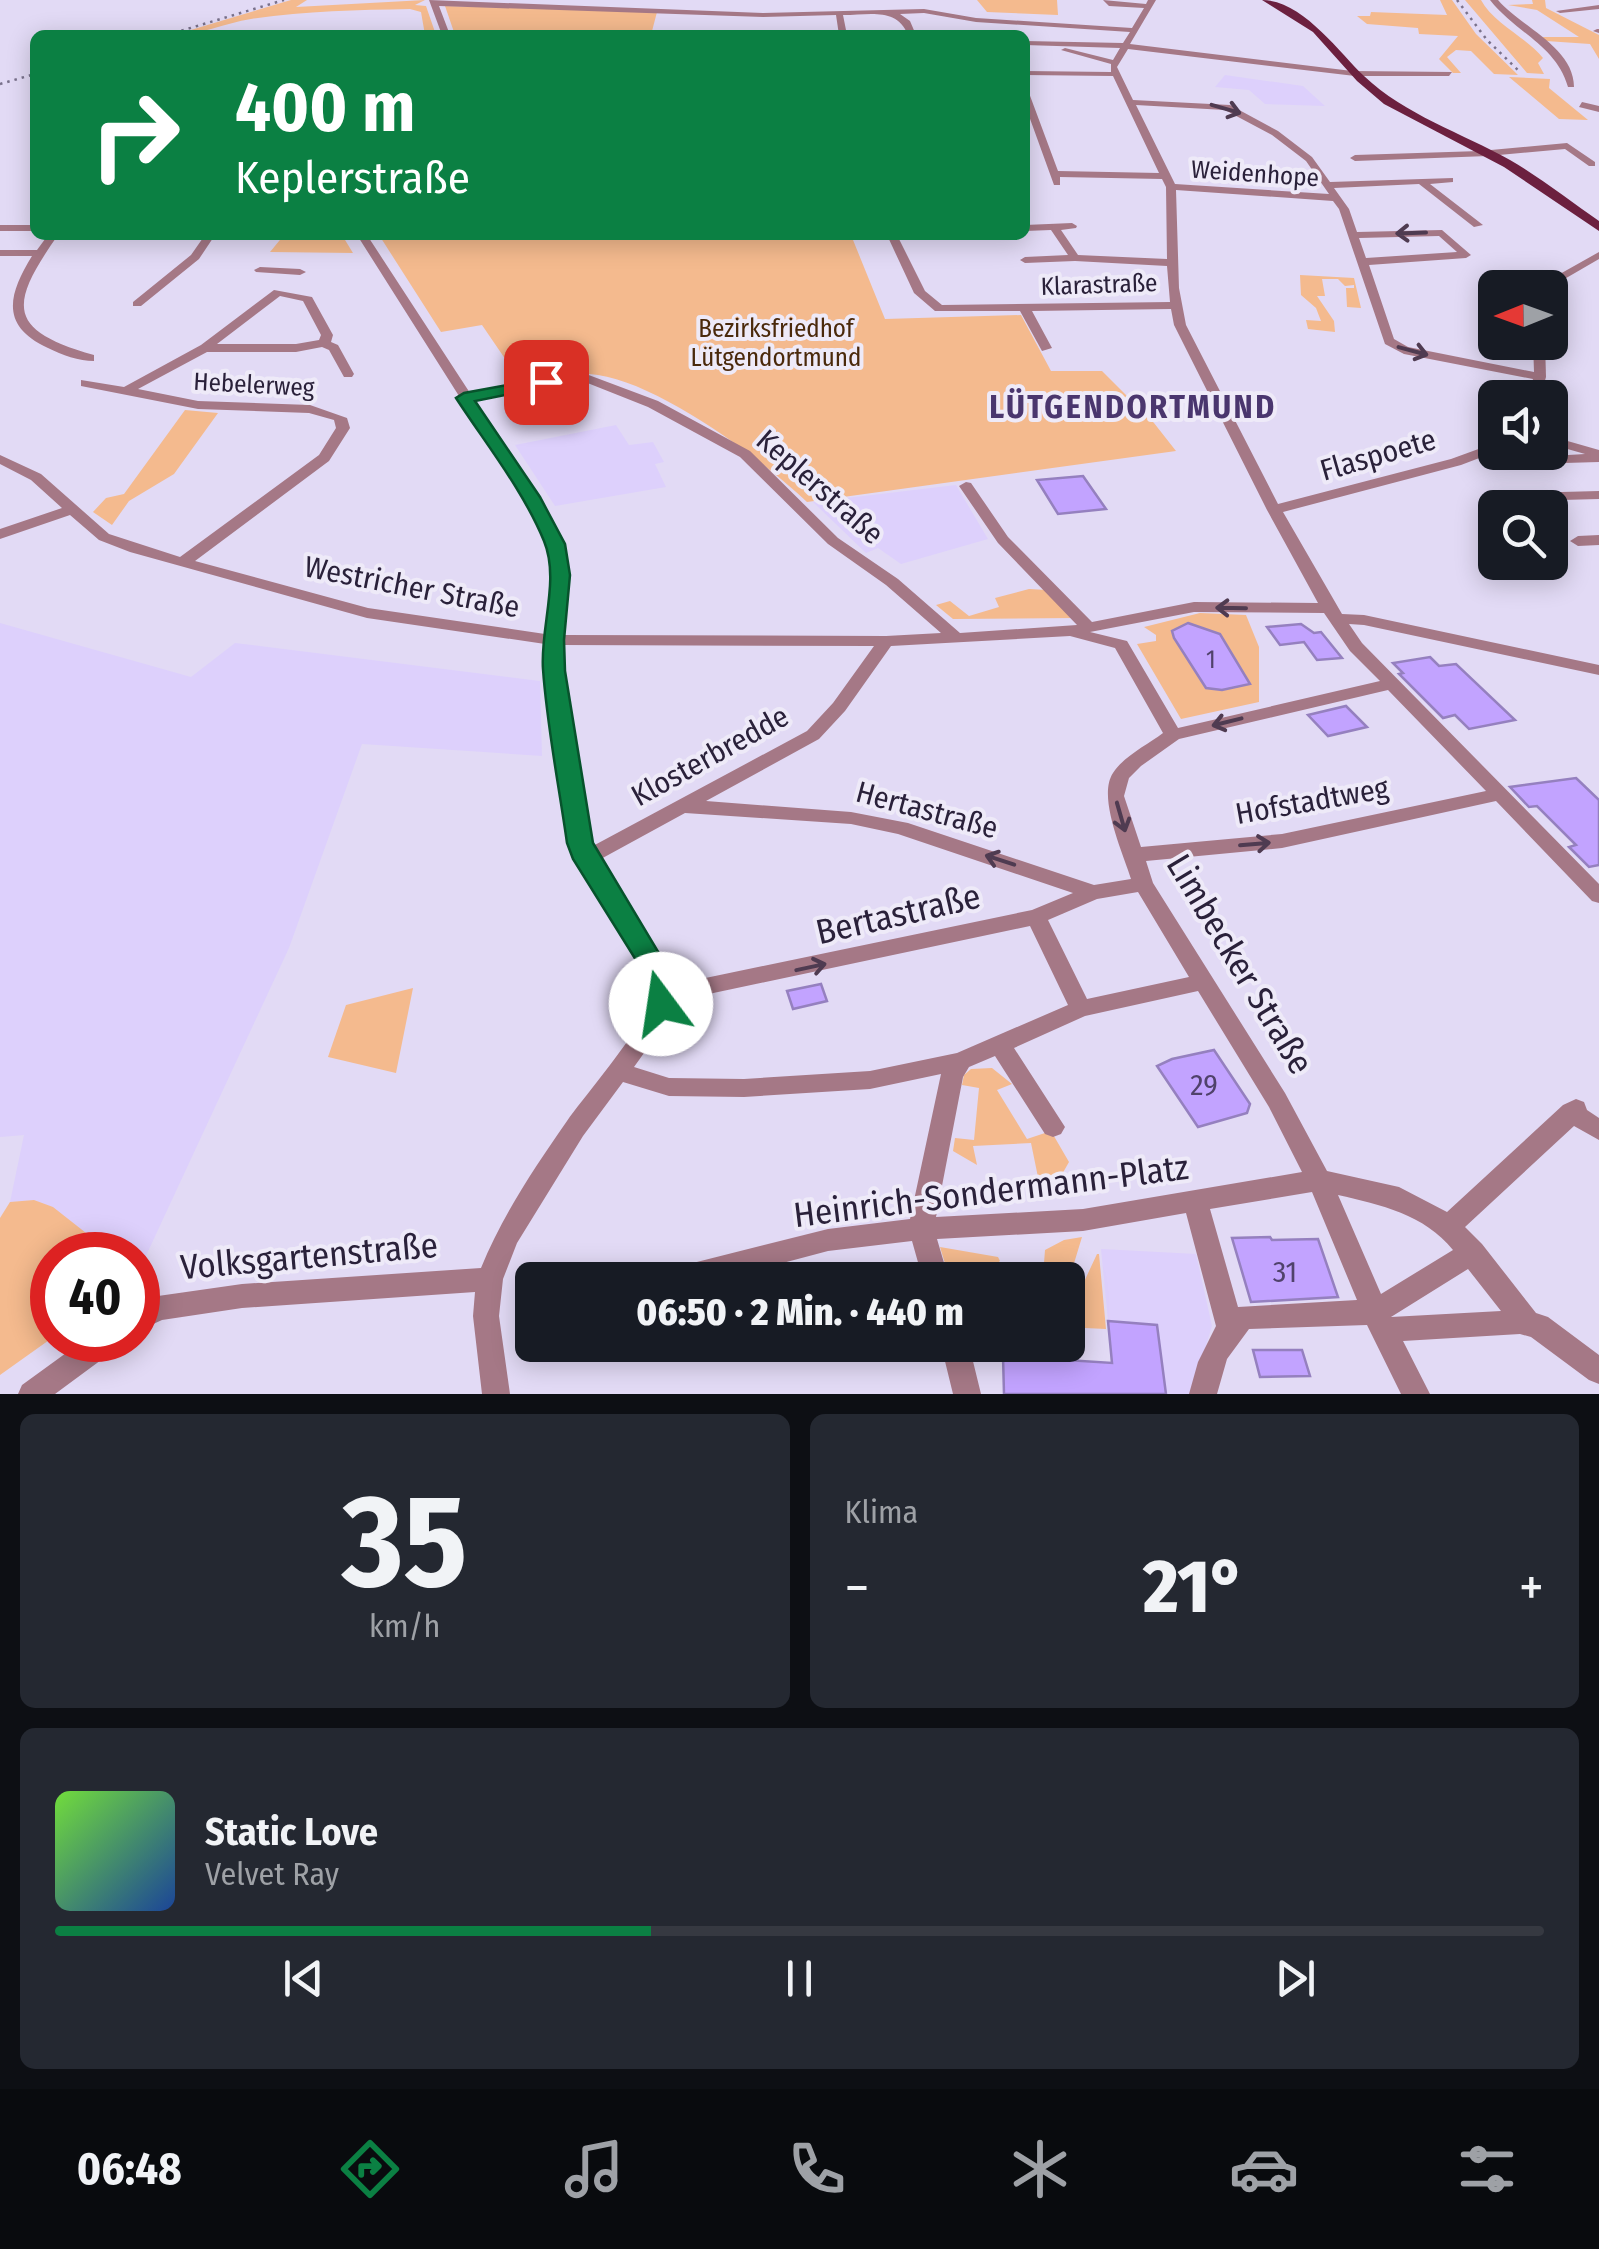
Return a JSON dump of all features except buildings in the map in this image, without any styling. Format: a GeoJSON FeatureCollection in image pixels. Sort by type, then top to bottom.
{"type":"FeatureCollection","features":[{"type":"Feature","properties":{"kind":"main road"},"geometry":{"type":"LineString","coordinates":[[1268,0],[1316,30],[1355,73],[1398,108],[1486,152],[1599,227]]}},
{"type":"Feature","properties":{"kind":"street"},"geometry":{"type":"LineString","coordinates":[[1494,0],[1503,13],[1553,53],[1569,72],[1571,85]]}},
{"type":"Feature","properties":{"kind":"street"},"geometry":{"type":"LineString","coordinates":[[1579,0],[1599,5]]}},
{"type":"Feature","properties":{"kind":"street"},"geometry":{"type":"LineString","coordinates":[[444,30],[434,2],[839,14],[934,12],[976,20],[1132,30]]}},
{"type":"Feature","properties":{"kind":"street"},"geometry":{"type":"LineString","coordinates":[[1106,4],[1150,3]]}},
{"type":"Feature","properties":{"kind":"street"},"geometry":{"type":"LineString","coordinates":[[1114,68],[1122,46],[1150,3]]}},
{"type":"Feature","properties":{"kind":"street"},"geometry":{"type":"LineString","coordinates":[[1560,12],[1599,5]]}},
{"type":"Feature","properties":{"kind":"street"},"geometry":{"type":"LineString","coordinates":[[893,12],[910,30]]}},
{"type":"Feature","properties":{"kind":"street"},"geometry":{"type":"LineString","coordinates":[[839,14],[842,30]]}},
{"type":"Feature","properties":{"kind":"street"},"geometry":{"type":"LineString","coordinates":[[976,20],[978,25],[992,30]]}},
{"type":"Feature","properties":{"kind":"street"},"geometry":{"type":"LineString","coordinates":[[1030,43],[1122,46],[1355,73],[1449,74]]}},
{"type":"Feature","properties":{"kind":"street"},"geometry":{"type":"LineString","coordinates":[[1053,45],[1114,68],[1168,182],[1174,305],[1198,363],[1332,613],[1390,684],[1599,896]]}},
{"type":"Feature","properties":{"kind":"street"},"geometry":{"type":"LineString","coordinates":[[1030,73],[1114,68]]}},
{"type":"Feature","properties":{"kind":"street"},"geometry":{"type":"LineString","coordinates":[[1130,102],[1207,104],[1236,111],[1289,142],[1319,170],[1337,198],[1355,235],[1384,334],[1395,346],[1540,377]]}},
{"type":"Feature","properties":{"kind":"street"},"geometry":{"type":"LineString","coordinates":[[1582,105],[1599,109]]}},
{"type":"Feature","properties":{"kind":"street","name":"Weidenhope"},"geometry":{"type":"LineString","coordinates":[[1030,106],[1056,179],[1168,182],[1337,198]]}},
{"type":"Feature","properties":{"kind":"street"},"geometry":{"type":"LineString","coordinates":[[1545,130],[1592,164]]}},
{"type":"Feature","properties":{"kind":"street"},"geometry":{"type":"LineString","coordinates":[[1355,158],[1567,146]]}},
{"type":"Feature","properties":{"kind":"street"},"geometry":{"type":"LineString","coordinates":[[1328,185],[1450,180]]}},
{"type":"Feature","properties":{"kind":"street"},"geometry":{"type":"LineString","coordinates":[[1422,182],[1478,225]]}},
{"type":"Feature","properties":{"kind":"street"},"geometry":{"type":"LineString","coordinates":[[1054,226],[1075,258]]}},
{"type":"Feature","properties":{"kind":"street"},"geometry":{"type":"LineString","coordinates":[[1030,228],[1072,226]]}},
{"type":"Feature","properties":{"kind":"street"},"geometry":{"type":"LineString","coordinates":[[0,228],[30,228]]}},
{"type":"Feature","properties":{"kind":"street"},"geometry":{"type":"LineString","coordinates":[[1355,235],[1442,232],[1466,256],[1363,262]]}},
{"type":"Feature","properties":{"kind":"street"},"geometry":{"type":"LineString","coordinates":[[48,240],[18,269],[4,295],[7,320],[28,338],[53,350],[90,358]]}},
{"type":"Feature","properties":{"kind":"street"},"geometry":{"type":"LineString","coordinates":[[137,304],[194,257],[206,240]]}},
{"type":"Feature","properties":{"kind":"street"},"geometry":{"type":"LineString","coordinates":[[365,240],[530,497],[555,544],[560,575],[554,671],[586,859],[639,939],[660,980],[663,995],[648,1030],[539,1182],[506,1238],[490,1279],[486,1316],[496,1394]]}},
{"type":"Feature","properties":{"kind":"street","name":"Klarastraße"},"geometry":{"type":"LineString","coordinates":[[894,240],[920,293],[930,304],[957,311],[1174,305]]}},
{"type":"Feature","properties":{"kind":"street"},"geometry":{"type":"LineString","coordinates":[[0,253],[39,253]]}},
{"type":"Feature","properties":{"kind":"street"},"geometry":{"type":"LineString","coordinates":[[1568,272],[1599,255]]}},
{"type":"Feature","properties":{"kind":"street"},"geometry":{"type":"LineString","coordinates":[[1025,260],[1075,258],[1172,263]]}},
{"type":"Feature","properties":{"kind":"street","name":"Hebelerweg"},"geometry":{"type":"LineString","coordinates":[[123,392],[205,348],[301,270],[260,270]]}},
{"type":"Feature","properties":{"kind":"street","name":"Hebelerweg"},"geometry":{"type":"LineString","coordinates":[[278,292],[308,298],[327,335],[324,343]]}},
{"type":"Feature","properties":{"kind":"street"},"geometry":{"type":"LineString","coordinates":[[122,303],[152,305]]}},
{"type":"Feature","properties":{"kind":"street","name":"Klarastraße"},"geometry":{"type":"LineString","coordinates":[[1025,309],[1046,348]]}},
{"type":"Feature","properties":{"kind":"street","name":"Hebelerweg"},"geometry":{"type":"LineString","coordinates":[[205,348],[296,348],[324,343],[334,348],[348,374]]}},
{"type":"Feature","properties":{"kind":"street"},"geometry":{"type":"LineString","coordinates":[[1539,380],[1540,360]]}},
{"type":"Feature","properties":{"kind":"street","name":"Keplerstraße"},"geometry":{"type":"LineString","coordinates":[[464,398],[586,378],[653,404],[745,454],[834,541],[892,582],[953,635]]}},
{"type":"Feature","properties":{"kind":"street","name":"Hebelerweg"},"geometry":{"type":"LineString","coordinates":[[86,383],[211,406],[310,409],[340,418],[342,428],[337,442],[324,458],[183,562]]}},
{"type":"Feature","properties":{"kind":"street"},"geometry":{"type":"LineString","coordinates":[[1568,446],[1599,456]]}},
{"type":"Feature","properties":{"kind":"street","name":"Flaspoete"},"geometry":{"type":"LineString","coordinates":[[1274,510],[1478,454]]}},
{"type":"Feature","properties":{"kind":"street"},"geometry":{"type":"LineString","coordinates":[[1568,458],[1599,456]]}},
{"type":"Feature","properties":{"kind":"street","name":"Westricher Straße"},"geometry":{"type":"LineString","coordinates":[[0,459],[36,477],[70,510],[118,544],[367,612],[553,640],[886,641],[1061,632],[1194,607],[1332,613],[1599,670]]}},
{"type":"Feature","properties":{"kind":"street"},"geometry":{"type":"LineString","coordinates":[[966,486],[1004,540],[1088,628]]}},
{"type":"Feature","properties":{"kind":"street"},"geometry":{"type":"LineString","coordinates":[[1568,496],[1599,495]]}},
{"type":"Feature","properties":{"kind":"street"},"geometry":{"type":"LineString","coordinates":[[0,534],[70,510]]}},
{"type":"Feature","properties":{"kind":"street"},"geometry":{"type":"LineString","coordinates":[[1578,541],[1599,540]]}},
{"type":"Feature","properties":{"kind":"street"},"geometry":{"type":"LineString","coordinates":[[1144,616],[1120,628],[1121,645],[1173,735]]}},
{"type":"Feature","properties":{"kind":"street"},"geometry":{"type":"LineString","coordinates":[[1061,632],[1121,645]]}},
{"type":"Feature","properties":{"kind":"street","name":"Klosterbredde"},"geometry":{"type":"LineString","coordinates":[[586,859],[813,735],[839,707],[886,641]]}},
{"type":"Feature","properties":{"kind":"street","name":"Limbecker Straße"},"geometry":{"type":"LineString","coordinates":[[1390,684],[1173,735],[1120,776],[1115,796],[1142,884],[1278,1100],[1320,1180],[1379,1321],[1416,1394]]}},
{"type":"Feature","properties":{"kind":"street","name":"Hofstadtweg"},"geometry":{"type":"LineString","coordinates":[[1133,855],[1282,841],[1501,794]]}},
{"type":"Feature","properties":{"kind":"street","name":"Hertastraße"},"geometry":{"type":"LineString","coordinates":[[682,806],[851,818],[901,828],[1092,892]]}},
{"type":"Feature","properties":{"kind":"street","name":"Bertastraße"},"geometry":{"type":"LineString","coordinates":[[663,995],[1036,917],[1092,892],[1142,884]]}},
{"type":"Feature","properties":{"kind":"street"},"geometry":{"type":"LineString","coordinates":[[1036,917],[1081,1009]]}},
{"type":"Feature","properties":{"kind":"street"},"geometry":{"type":"LineString","coordinates":[[618,1070],[669,1087],[744,1088],[870,1080],[961,1061],[1081,1009],[1203,982]]}},
{"type":"Feature","properties":{"kind":"street"},"geometry":{"type":"LineString","coordinates":[[1000,1044],[1053,1126]]}},
{"type":"Feature","properties":{"kind":"street"},"geometry":{"type":"LineString","coordinates":[[931,1262],[921,1228],[952,1075],[961,1061]]}},
{"type":"Feature","properties":{"kind":"street"},"geometry":{"type":"LineString","coordinates":[[1449,1226],[1574,1111],[1599,1130]]}},
{"type":"Feature","properties":{"kind":"street"},"geometry":{"type":"LineString","coordinates":[[1320,1180],[1399,1198],[1449,1226],[1528,1324]]}},
{"type":"Feature","properties":{"kind":"street","name":"Heinrich-Sondermann-Platz"},"geometry":{"type":"LineString","coordinates":[[743,1262],[828,1240],[921,1228],[1083,1220],[1320,1180]]}},
{"type":"Feature","properties":{"kind":"street"},"geometry":{"type":"LineString","coordinates":[[1195,1202],[1230,1327]]}},
{"type":"Feature","properties":{"kind":"street"},"geometry":{"type":"LineString","coordinates":[[1379,1321],[1472,1252]]}},
{"type":"Feature","properties":{"kind":"street","name":"Volksgartenstraße"},"geometry":{"type":"LineString","coordinates":[[160,1308],[242,1296],[490,1279]]}},
{"type":"Feature","properties":{"kind":"street"},"geometry":{"type":"LineString","coordinates":[[1204,1394],[1209,1364],[1230,1327],[1243,1318],[1264,1314],[1528,1324],[1538,1326],[1599,1372]]}},
{"type":"Feature","properties":{"kind":"street"},"geometry":{"type":"LineString","coordinates":[[32,1394],[76,1362]]}},
{"type":"Feature","properties":{"kind":"street"},"geometry":{"type":"LineString","coordinates":[[960,1362],[967,1394]]}},
{"type":"Feature","properties":{"kind":"shaded area"},"geometry":{"type":"Polygon","coordinates":[[[1225,75],[1303,86],[1325,106],[1265,104],[1249,90],[1215,87],[1225,75]]]}},
{"type":"Feature","properties":{"kind":"shaded area"},"geometry":{"type":"Polygon","coordinates":[[[616,425],[629,445],[653,442],[664,462],[655,464],[666,487],[555,506],[515,445],[616,425]]]}},
{"type":"Feature","properties":{"kind":"shaded area"},"geometry":{"type":"Polygon","coordinates":[[[956,485],[988,539],[901,564],[878,548],[866,553],[813,502],[956,485]]]}},
{"type":"Feature","properties":{"kind":"shaded area"},"geometry":{"type":"Polygon","coordinates":[[[0,623],[191,677],[235,643],[540,681],[542,756],[362,744],[289,948],[157,1232],[84,1232],[52,1207],[34,1200],[10,1202],[24,1135],[0,1137],[0,623]]]}},
{"type":"Feature","properties":{"kind":"shaded area"},"geometry":{"type":"Polygon","coordinates":[[[1101,1249],[1196,1254],[1212,1326],[1191,1394],[1166,1394],[1157,1325],[1108,1321],[1101,1249]]]}},
{"type":"Feature","properties":{"kind":"green space"},"geometry":{"type":"Polygon","coordinates":[[[291,0],[307,0],[296,7],[425,0],[415,5],[426,6],[434,30],[424,30],[421,12],[410,9],[271,16],[191,30],[291,0]]]}},
{"type":"Feature","properties":{"kind":"green space"},"geometry":{"type":"Polygon","coordinates":[[[977,0],[1057,0],[1058,15],[987,12],[977,0]]]}},
{"type":"Feature","properties":{"kind":"green space"},"geometry":{"type":"Polygon","coordinates":[[[1440,0],[1452,0],[1476,34],[1518,75],[1494,74],[1471,51],[1456,50],[1447,57],[1461,73],[1453,73],[1439,59],[1458,36],[1419,34],[1418,28],[1367,24],[1357,16],[1370,16],[1371,12],[1447,15],[1440,0]]]}},
{"type":"Feature","properties":{"kind":"green space"},"geometry":{"type":"Polygon","coordinates":[[[1465,0],[1481,0],[1493,16],[1536,50],[1543,58],[1538,63],[1544,74],[1527,73],[1465,0]]]}},
{"type":"Feature","properties":{"kind":"green space"},"geometry":{"type":"Polygon","coordinates":[[[1532,0],[1545,0],[1546,8],[1599,35],[1599,59],[1590,44],[1546,41],[1542,37],[1579,37],[1537,10],[1508,5],[1533,4],[1532,0]]]}},
{"type":"Feature","properties":{"kind":"green space"},"geometry":{"type":"Polygon","coordinates":[[[445,6],[657,12],[652,30],[453,30],[445,6]]]}},
{"type":"Feature","properties":{"kind":"green space"},"geometry":{"type":"Polygon","coordinates":[[[1509,77],[1550,79],[1549,88],[1588,120],[1559,119],[1509,77]]]}},
{"type":"Feature","properties":{"kind":"green space"},"geometry":{"type":"Polygon","coordinates":[[[280,240],[345,240],[353,253],[270,252],[280,240]]]}},
{"type":"Feature","properties":{"kind":"green space","name":"Bezirksfriedhof Lütgendortmund"},"geometry":{"type":"Polygon","coordinates":[[[382,240],[853,240],[885,319],[1021,315],[1051,371],[1102,371],[1176,451],[807,502],[737,445],[650,393],[623,381],[588,374],[521,382],[482,325],[441,332],[382,240]]]}},
{"type":"Feature","properties":{"kind":"green space"},"geometry":{"type":"Polygon","coordinates":[[[1300,275],[1354,278],[1361,308],[1347,307],[1346,288],[1354,285],[1322,279],[1325,296],[1317,296],[1334,321],[1335,332],[1308,329],[1306,320],[1321,321],[1316,308],[1301,295],[1300,275]]]}},
{"type":"Feature","properties":{"kind":"green space"},"geometry":{"type":"Polygon","coordinates":[[[185,410],[218,413],[174,474],[129,501],[112,525],[93,512],[106,498],[124,494],[185,410]]]}},
{"type":"Feature","properties":{"kind":"green space"},"geometry":{"type":"Polygon","coordinates":[[[1029,589],[1047,590],[1075,618],[953,619],[936,605],[950,601],[969,616],[999,607],[995,598],[1029,589]]]}},
{"type":"Feature","properties":{"kind":"green space"},"geometry":{"type":"Polygon","coordinates":[[[1200,613],[1246,615],[1259,647],[1259,702],[1181,719],[1137,644],[1156,641],[1156,635],[1144,627],[1200,613]]]}},
{"type":"Feature","properties":{"kind":"green space"},"geometry":{"type":"Polygon","coordinates":[[[413,988],[396,1073],[328,1057],[346,1005],[413,988]]]}},
{"type":"Feature","properties":{"kind":"green space"},"geometry":{"type":"Polygon","coordinates":[[[992,1068],[1012,1084],[997,1090],[1027,1139],[1051,1131],[1069,1162],[1061,1176],[1039,1182],[1031,1143],[973,1146],[977,1165],[953,1151],[955,1138],[974,1140],[979,1088],[962,1085],[964,1075],[971,1069],[992,1068]]]}},
{"type":"Feature","properties":{"kind":"green space"},"geometry":{"type":"Polygon","coordinates":[[[34,1200],[53,1207],[85,1232],[30,1232],[30,1354],[0,1375],[0,1218],[10,1202],[34,1200]]]}},
{"type":"Feature","properties":{"kind":"green space"},"geometry":{"type":"Polygon","coordinates":[[[1082,1237],[1074,1262],[1044,1262],[1045,1250],[1064,1240],[1082,1237]]]}},
{"type":"Feature","properties":{"kind":"green space"},"geometry":{"type":"Polygon","coordinates":[[[940,1247],[998,1257],[1000,1261],[999,1262],[945,1262],[940,1247]]]}},
{"type":"Feature","properties":{"kind":"green space"},"geometry":{"type":"Polygon","coordinates":[[[1099,1254],[1106,1329],[1085,1328],[1085,1280],[1099,1254]]]}},
{"type":"Feature","properties":{"kind":"railway"},"geometry":{"type":"LineString","coordinates":[[184,30],[284,0]]}},
{"type":"Feature","properties":{"kind":"railway"},"geometry":{"type":"LineString","coordinates":[[1457,0],[1487,40],[1521,73]]}},
{"type":"Feature","properties":{"kind":"railway"},"geometry":{"type":"LineString","coordinates":[[0,84],[30,75]]}},
{"type":"Feature","properties":{"kind":"district","name":"LÜTGENDORTMUND"},"geometry":{"type":"Point","coordinates":[1133,407]}},
{"type":"Feature","properties":{"kind":"route"},"geometry":{"type":"LineString","coordinates":[[546,382],[464,398],[530,497],[555,544],[560,575],[554,671],[580,843],[586,859],[654,966],[663,995],[661,1004]]}}]}
